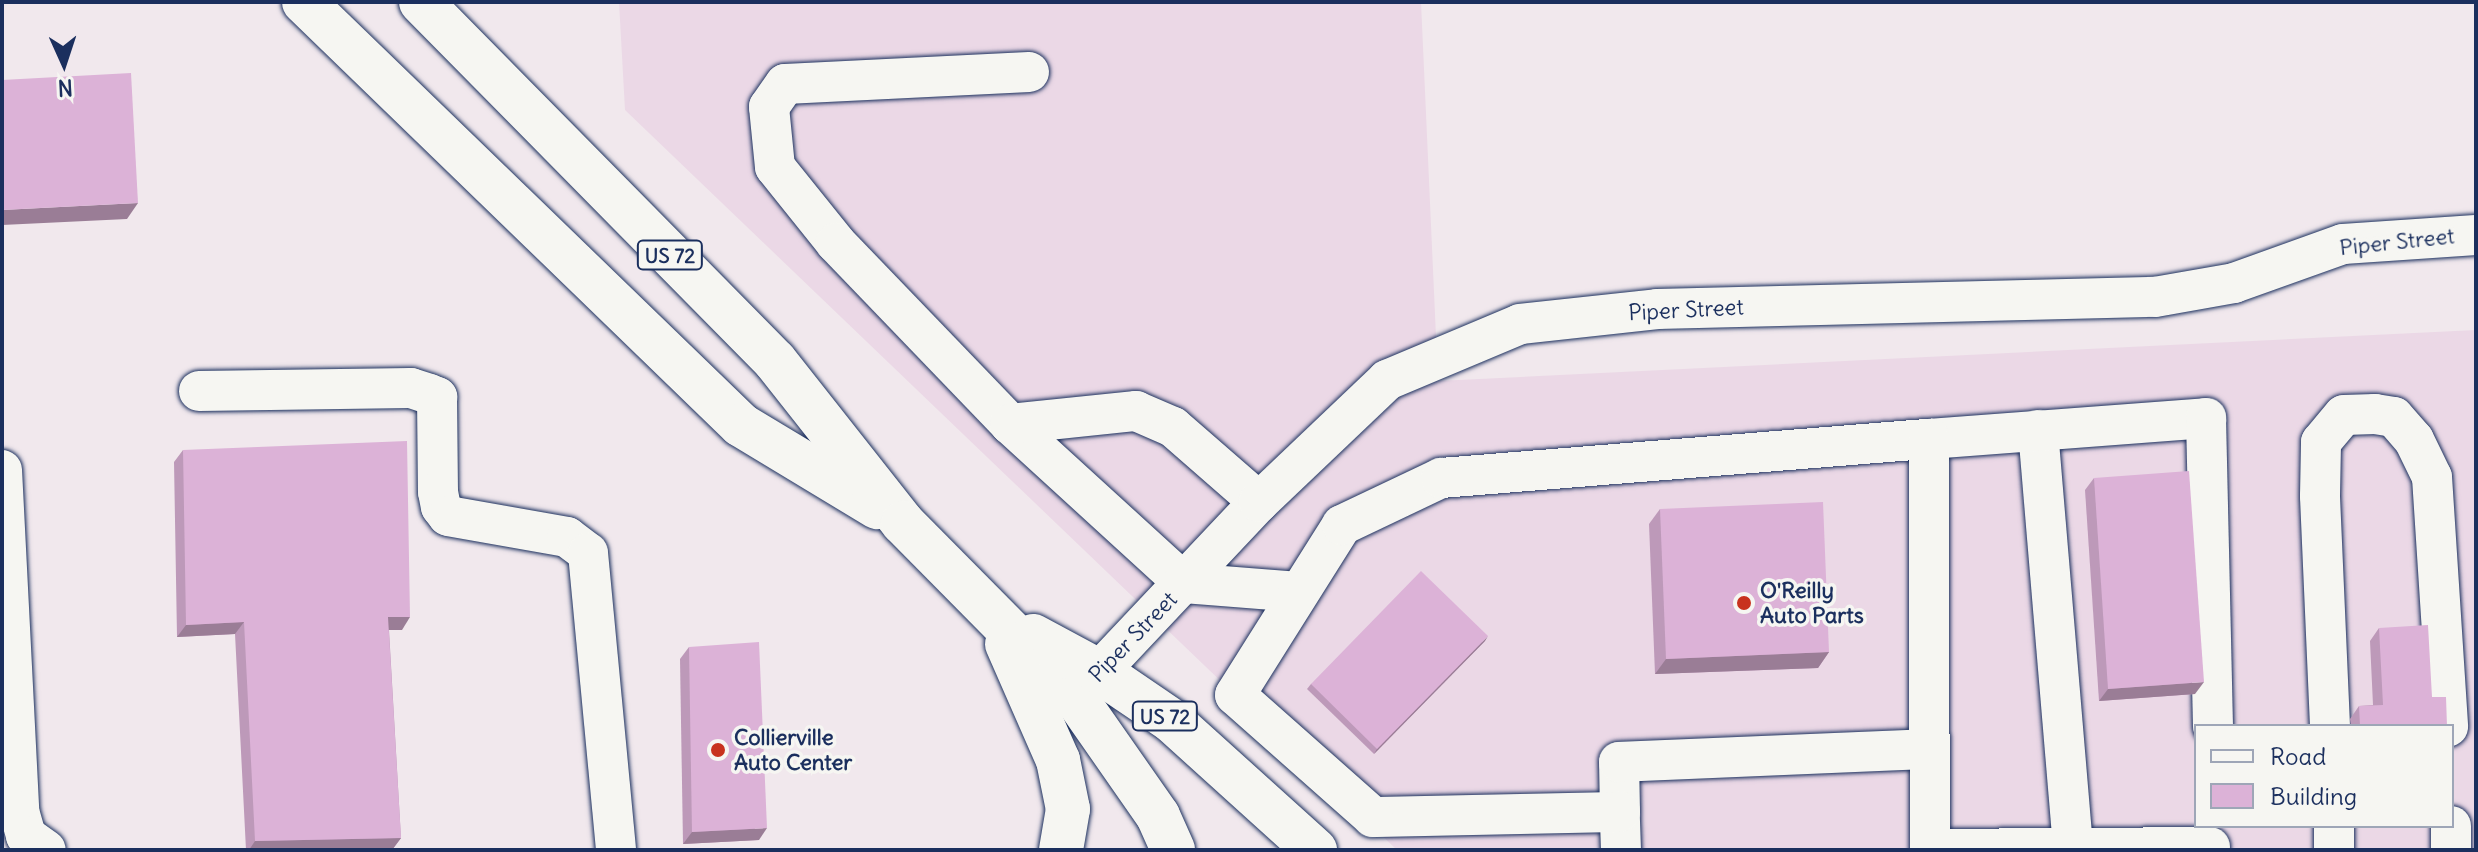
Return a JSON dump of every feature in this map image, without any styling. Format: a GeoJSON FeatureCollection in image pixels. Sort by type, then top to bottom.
{"type":"FeatureCollection","features":[{"type":"Feature","properties":{"kind":"main road","name":"US 72"},"geometry":{"type":"LineString","coordinates":[[304,2],[741,425],[903,523]]}},
{"type":"Feature","properties":{"kind":"main road","name":"US 72"},"geometry":{"type":"LineString","coordinates":[[421,2],[775,361],[903,523],[993,613],[1087,685],[1172,721],[1315,850]]}},
{"type":"Feature","properties":{"kind":"main road"},"geometry":{"type":"LineString","coordinates":[[993,613],[1058,760],[1068,809],[1061,850]]}},
{"type":"Feature","properties":{"kind":"main road","name":"US 72"},"geometry":{"type":"LineString","coordinates":[[1087,685],[1158,816],[1173,850]]}},
{"type":"Feature","properties":{"kind":"street"},"geometry":{"type":"LineString","coordinates":[[1029,72],[785,84],[769,107],[775,167],[836,243],[1010,424],[1184,583],[1299,592]]}},
{"type":"Feature","properties":{"kind":"street","name":"Piper Street"},"geometry":{"type":"LineString","coordinates":[[1046,729],[1259,502],[1387,380],[1520,324],[1657,309],[2155,297],[2234,283],[2343,244],[2476,235]]}},
{"type":"Feature","properties":{"kind":"street"},"geometry":{"type":"LineString","coordinates":[[199,391],[411,388],[437,397],[438,492],[441,507],[448,516],[567,537],[581,545],[588,553],[616,850]]}},
{"type":"Feature","properties":{"kind":"street"},"geometry":{"type":"LineString","coordinates":[[1010,424],[1136,411],[1173,427],[1259,502]]}},
{"type":"Feature","properties":{"kind":"street"},"geometry":{"type":"LineString","coordinates":[[2330,724],[2320,496],[2321,442],[2344,415],[2375,414],[2394,417],[2414,440],[2432,477],[2448,724]]}},
{"type":"Feature","properties":{"kind":"street"},"geometry":{"type":"LineString","coordinates":[[1930,749],[1619,762],[1621,831],[1373,817],[1235,695],[1342,525],[1441,478],[2206,418],[2213,724]]}},
{"type":"Feature","properties":{"kind":"street"},"geometry":{"type":"LineString","coordinates":[[2038,430],[2073,849]]}},
{"type":"Feature","properties":{"kind":"street"},"geometry":{"type":"LineString","coordinates":[[1929,439],[1930,849],[2073,849],[2211,841]]}},
{"type":"Feature","properties":{"kind":"street"},"geometry":{"type":"LineString","coordinates":[[2,470],[19,811],[26,836],[46,850]]}},
{"type":"Feature","properties":{"kind":"street"},"geometry":{"type":"LineString","coordinates":[[2334,828],[2334,850]]}},
{"type":"Feature","properties":{"kind":"street"},"geometry":{"type":"LineString","coordinates":[[2451,828],[2451,850]]}},
{"type":"Feature","properties":{"kind":"shaded area"},"geometry":{"type":"Polygon","coordinates":[[[619,2],[1421,2],[1438,381],[2476,330],[2476,850],[1397,850],[625,110],[619,2]]]}},
{"type":"Feature","properties":{"kind":"building"},"geometry":{"type":"Polygon","coordinates":[[[131,73],[138,203],[2,210],[2,80],[131,73]]]}},
{"type":"Feature","properties":{"kind":"building"},"geometry":{"type":"Polygon","coordinates":[[[407,441],[410,617],[388,617],[401,838],[255,841],[244,622],[186,625],[183,450],[407,441]]]}},
{"type":"Feature","properties":{"kind":"building"},"geometry":{"type":"Polygon","coordinates":[[[2189,471],[2204,682],[2108,689],[2094,478],[2189,471]]]}},
{"type":"Feature","properties":{"kind":"building"},"geometry":{"type":"Polygon","coordinates":[[[1823,502],[1829,652],[1666,659],[1660,509],[1823,502]]]}},
{"type":"Feature","properties":{"kind":"building"},"geometry":{"type":"Polygon","coordinates":[[[1421,571],[1488,636],[1377,749],[1311,684],[1421,571]]]}},
{"type":"Feature","properties":{"kind":"building"},"geometry":{"type":"Polygon","coordinates":[[[2428,625],[2432,697],[2446,697],[2447,724],[2360,724],[2359,706],[2383,705],[2379,628],[2428,625]]]}},
{"type":"Feature","properties":{"kind":"building","name":"Collierville Auto Center"},"geometry":{"type":"Polygon","coordinates":[[[759,642],[767,828],[692,832],[689,647],[759,642]]]}},
{"type":"Feature","properties":{"kind":"place","name":"O'Reilly Auto Parts"},"geometry":{"type":"Point","coordinates":[1744,603]}},
{"type":"Feature","properties":{"kind":"place","name":"Collierville Auto Center"},"geometry":{"type":"Point","coordinates":[718,750]}}]}
